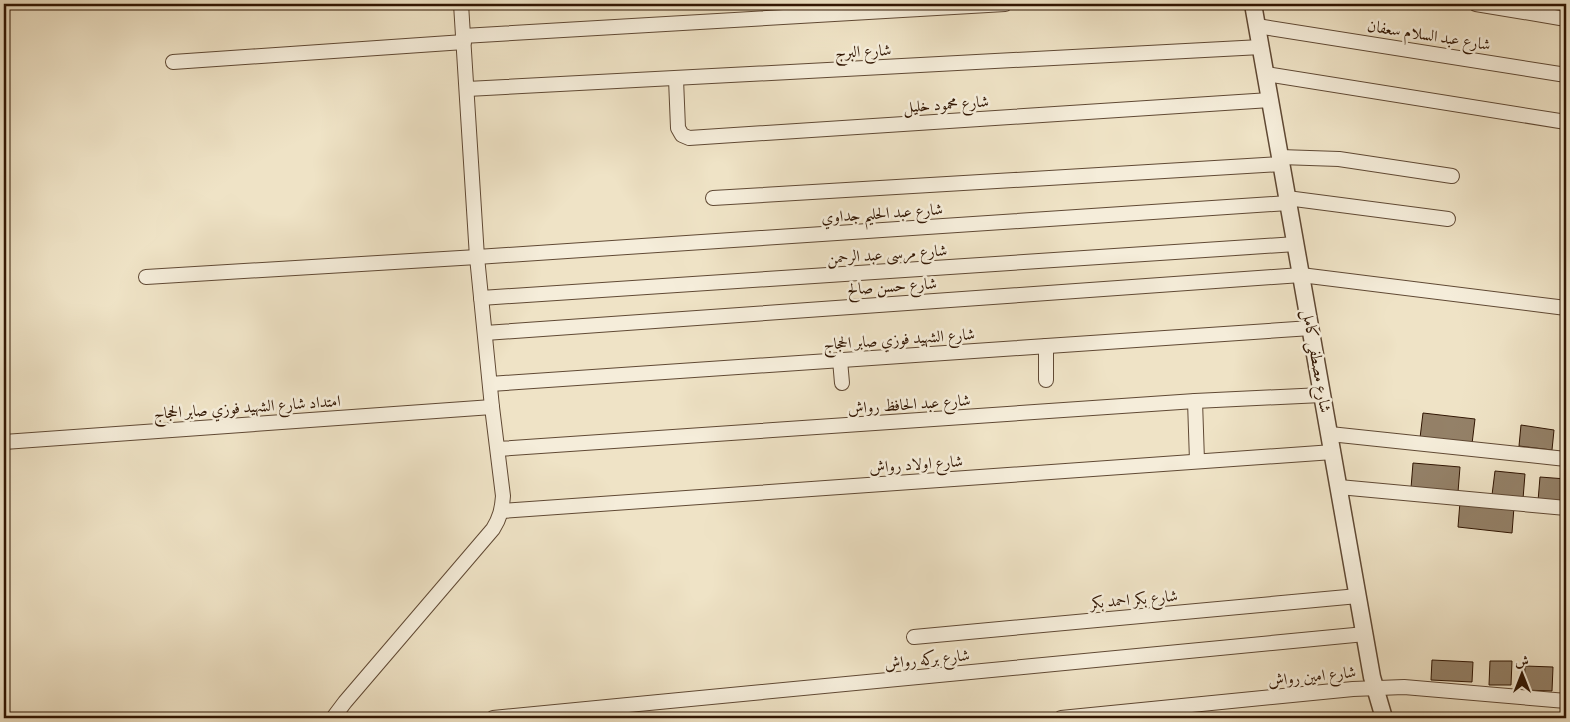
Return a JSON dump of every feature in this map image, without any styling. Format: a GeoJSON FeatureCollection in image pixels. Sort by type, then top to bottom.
{"type":"FeatureCollection","features":[{"type":"Feature","properties":{"kind":"street"},"geometry":{"type":"LineString","coordinates":[[333,718],[344,702],[490,533],[499,520],[502,511],[503,496],[477,257],[461,4]]}},
{"type":"Feature","properties":{"kind":"street"},"geometry":{"type":"LineString","coordinates":[[173,62],[463,39],[1005,4]]}},
{"type":"Feature","properties":{"kind":"street","name":"شارع مصطفى كامل"},"geometry":{"type":"LineString","coordinates":[[1253,4],[1364,634],[1374,687],[1384,718]]}},
{"type":"Feature","properties":{"kind":"street"},"geometry":{"type":"LineString","coordinates":[[1476,4],[1566,18]]}},
{"type":"Feature","properties":{"kind":"street","name":"شارع عبد السلام سعفان"},"geometry":{"type":"LineString","coordinates":[[1257,26],[1566,75]]}},
{"type":"Feature","properties":{"kind":"street","name":"شارع البرج"},"geometry":{"type":"LineString","coordinates":[[467,89],[1261,47]]}},
{"type":"Feature","properties":{"kind":"street"},"geometry":{"type":"LineString","coordinates":[[1266,74],[1566,122]]}},
{"type":"Feature","properties":{"kind":"street","name":"شارع محمود خليل"},"geometry":{"type":"LineString","coordinates":[[676,78],[678,128],[682,135],[689,138],[1270,100]]}},
{"type":"Feature","properties":{"kind":"street"},"geometry":{"type":"LineString","coordinates":[[713,198],[1281,160],[1339,159],[1452,176]]}},
{"type":"Feature","properties":{"kind":"street","name":"شارع عبد الحليم جداوي"},"geometry":{"type":"LineString","coordinates":[[146,277],[477,257],[1288,201],[1448,219]]}},
{"type":"Feature","properties":{"kind":"street","name":"شارع مرسى عبد الرحمن"},"geometry":{"type":"LineString","coordinates":[[481,298],[1296,244]]}},
{"type":"Feature","properties":{"kind":"street","name":"شارع حسن صالح"},"geometry":{"type":"LineString","coordinates":[[484,333],[1301,275],[1566,308]]}},
{"type":"Feature","properties":{"kind":"street","name":"شارع الشهيد فوزي صابر الحجاج"},"geometry":{"type":"LineString","coordinates":[[490,384],[1311,328]]}},
{"type":"Feature","properties":{"kind":"street"},"geometry":{"type":"LineString","coordinates":[[1046,346],[1046,380]]}},
{"type":"Feature","properties":{"kind":"street"},"geometry":{"type":"LineString","coordinates":[[840,360],[842,383]]}},
{"type":"Feature","properties":{"kind":"street","name":"شارع عبد الحافظ رواش"},"geometry":{"type":"LineString","coordinates":[[498,450],[1195,401],[1322,395]]}},
{"type":"Feature","properties":{"kind":"street"},"geometry":{"type":"LineString","coordinates":[[1195,401],[1197,461]]}},
{"type":"Feature","properties":{"kind":"street","name":"امتداد شارع الشهيد فوزي صابر الحجاج"},"geometry":{"type":"LineString","coordinates":[[4,442],[492,407]]}},
{"type":"Feature","properties":{"kind":"street"},"geometry":{"type":"LineString","coordinates":[[1330,434],[1566,459]]}},
{"type":"Feature","properties":{"kind":"street","name":"شارع اولاد رواش"},"geometry":{"type":"LineString","coordinates":[[502,511],[1333,452]]}},
{"type":"Feature","properties":{"kind":"street"},"geometry":{"type":"LineString","coordinates":[[1339,487],[1566,508]]}},
{"type":"Feature","properties":{"kind":"street","name":"شارع بكر احمد بكر"},"geometry":{"type":"LineString","coordinates":[[914,637],[1358,596]]}},
{"type":"Feature","properties":{"kind":"street","name":"شارع بركه رواش"},"geometry":{"type":"LineString","coordinates":[[493,718],[1364,634]]}},
{"type":"Feature","properties":{"kind":"street","name":"شارع امين رواش"},"geometry":{"type":"LineString","coordinates":[[1061,718],[1374,687],[1404,687],[1566,701]]}},
{"type":"Feature","properties":{"kind":"building"},"geometry":{"type":"Polygon","coordinates":[[[1423,413],[1475,419],[1472,444],[1420,438],[1423,413]]]}},
{"type":"Feature","properties":{"kind":"building"},"geometry":{"type":"Polygon","coordinates":[[[1521,425],[1554,430],[1552,450],[1519,446],[1521,425]]]}},
{"type":"Feature","properties":{"kind":"building"},"geometry":{"type":"Polygon","coordinates":[[[1413,463],[1460,467],[1458,492],[1411,488],[1413,463]]]}},
{"type":"Feature","properties":{"kind":"building"},"geometry":{"type":"Polygon","coordinates":[[[1495,471],[1525,474],[1523,499],[1492,495],[1495,471]]]}},
{"type":"Feature","properties":{"kind":"building"},"geometry":{"type":"Polygon","coordinates":[[[1540,477],[1566,479],[1566,503],[1538,501],[1540,477]]]}},
{"type":"Feature","properties":{"kind":"building"},"geometry":{"type":"Polygon","coordinates":[[[1460,502],[1514,507],[1512,533],[1458,527],[1460,502]]]}},
{"type":"Feature","properties":{"kind":"building"},"geometry":{"type":"Polygon","coordinates":[[[1432,660],[1473,662],[1472,682],[1431,680],[1432,660]]]}},
{"type":"Feature","properties":{"kind":"building"},"geometry":{"type":"Polygon","coordinates":[[[1490,661],[1512,661],[1511,685],[1489,685],[1490,661]]]}},
{"type":"Feature","properties":{"kind":"building"},"geometry":{"type":"Polygon","coordinates":[[[1525,666],[1553,667],[1552,691],[1524,690],[1525,666]]]}}]}
